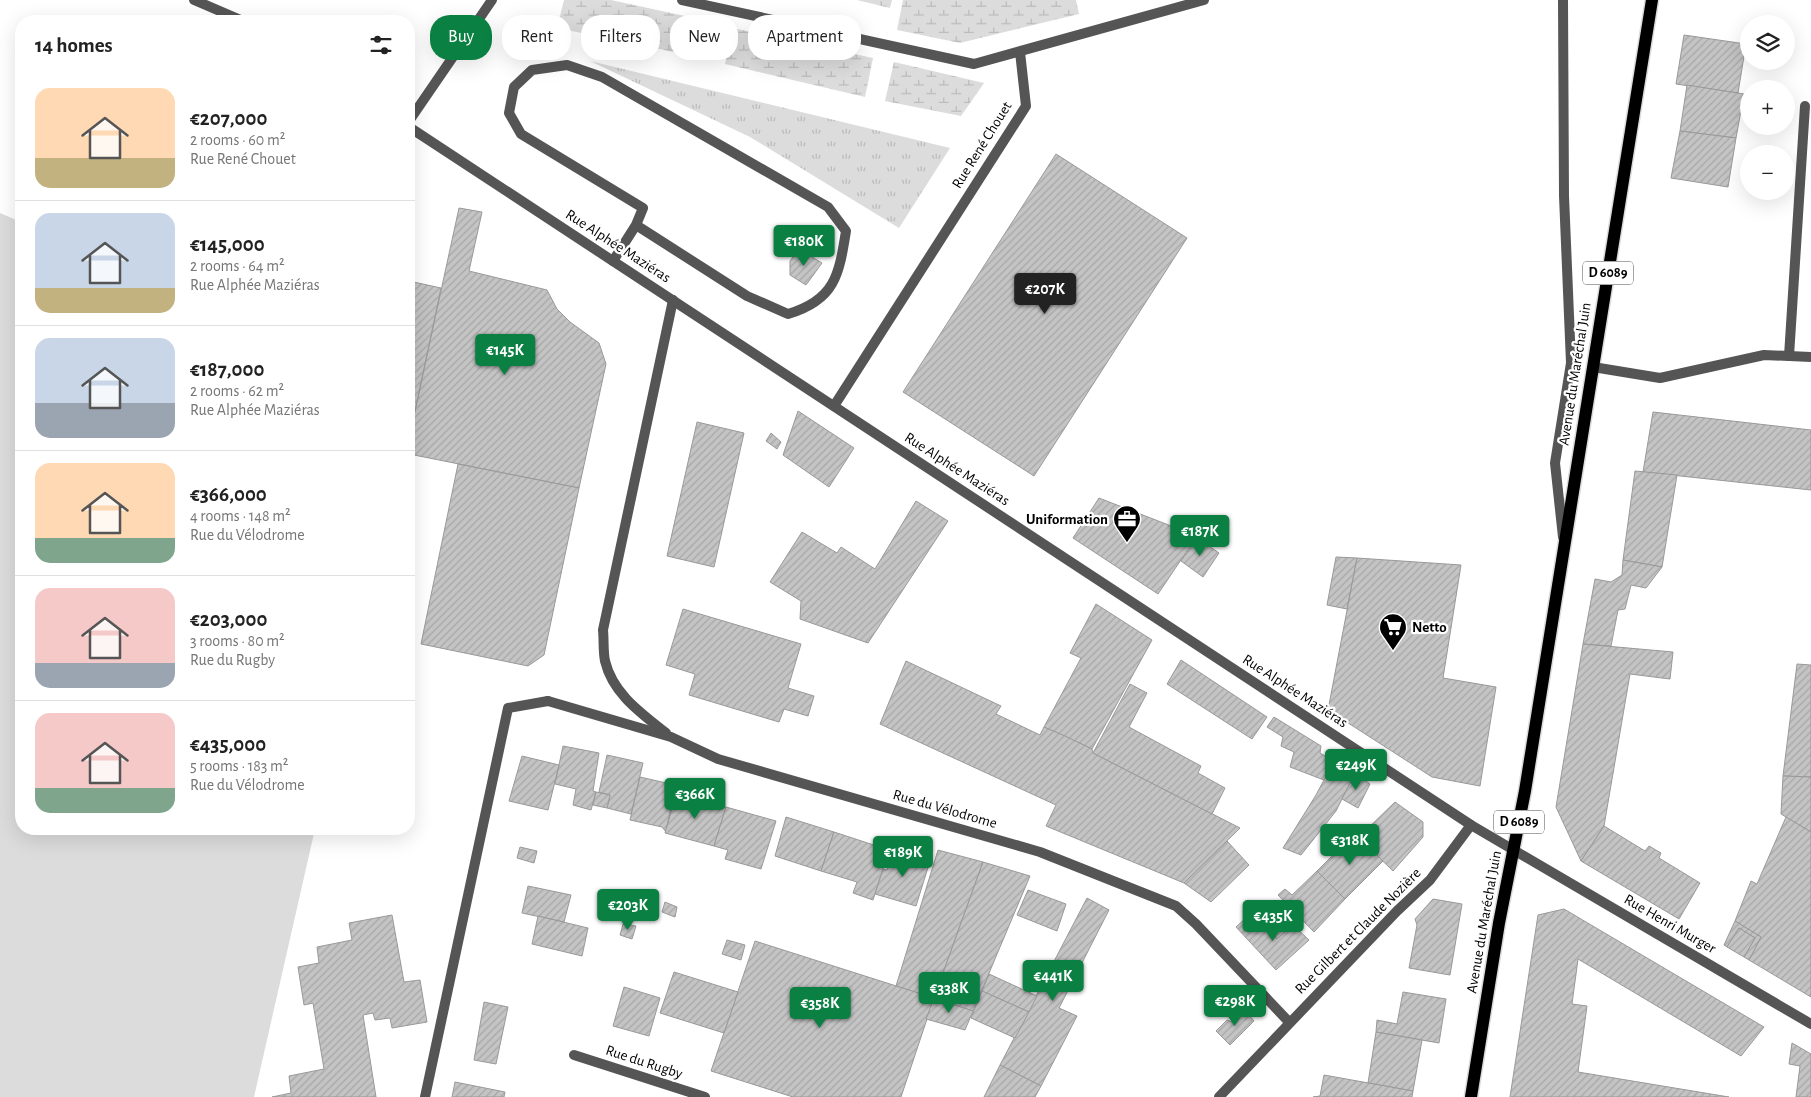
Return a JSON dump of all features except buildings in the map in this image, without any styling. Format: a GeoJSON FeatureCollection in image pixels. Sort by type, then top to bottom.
{"type":"FeatureCollection","features":[{"type":"Feature","properties":{"kind":"main road","name":"Avenue du Maréchal Juin"},"geometry":{"type":"LineString","coordinates":[[1471,1097],[1525,791],[1652,0]]}},
{"type":"Feature","properties":{"kind":"street"},"geometry":{"type":"LineString","coordinates":[[194,0],[229,15]]}},
{"type":"Feature","properties":{"kind":"street"},"geometry":{"type":"LineString","coordinates":[[415,111],[492,0]]}},
{"type":"Feature","properties":{"kind":"street"},"geometry":{"type":"LineString","coordinates":[[682,0],[974,64],[1204,0]]}},
{"type":"Feature","properties":{"kind":"street","name":"Avenue du Maréchal Juin"},"geometry":{"type":"LineString","coordinates":[[1562,0],[1564,196],[1571,363],[1556,463],[1564,546]]}},
{"type":"Feature","properties":{"kind":"street","name":"Rue René Chouet"},"geometry":{"type":"LineString","coordinates":[[834,406],[1026,106],[1020,52]]}},
{"type":"Feature","properties":{"kind":"street"},"geometry":{"type":"LineString","coordinates":[[613,261],[636,225],[643,208],[521,134],[509,113],[514,87],[532,70],[567,66],[602,77],[828,207],[846,231],[840,266],[828,291],[808,308],[788,314],[747,296],[636,225]]}},
{"type":"Feature","properties":{"kind":"street"},"geometry":{"type":"LineString","coordinates":[[1789,356],[1805,106]]}},
{"type":"Feature","properties":{"kind":"street","name":"Rue Alphée Maziéras"},"geometry":{"type":"LineString","coordinates":[[415,131],[1471,825],[1514,851]]}},
{"type":"Feature","properties":{"kind":"street"},"geometry":{"type":"LineString","coordinates":[[671,737],[628,702],[614,681],[605,661],[603,630],[673,300]]}},
{"type":"Feature","properties":{"kind":"street"},"geometry":{"type":"LineString","coordinates":[[1593,367],[1660,378],[1764,356],[1811,357]]}},
{"type":"Feature","properties":{"kind":"street","name":"Rue du Vélodrome"},"geometry":{"type":"LineString","coordinates":[[425,1097],[508,708],[548,701],[671,737],[718,760],[1040,852],[1176,906],[1196,924],[1289,1022]]}},
{"type":"Feature","properties":{"kind":"street","name":"Rue Gilbert et Claude Nozière"},"geometry":{"type":"LineString","coordinates":[[1219,1097],[1289,1022],[1397,911],[1430,880],[1471,825]]}},
{"type":"Feature","properties":{"kind":"street","name":"Rue Henri Murger"},"geometry":{"type":"LineString","coordinates":[[1514,851],[1811,1024]]}},
{"type":"Feature","properties":{"kind":"street","name":"Rue du Rugby"},"geometry":{"type":"LineString","coordinates":[[574,1055],[705,1097]]}},
{"type":"Feature","properties":{"kind":"green space"},"geometry":{"type":"Polygon","coordinates":[[[564,0],[611,0],[680,15],[670,15],[670,51],[660,49],[660,15],[581,15],[581,33],[571,31],[571,15],[560,15],[564,0]]]}},
{"type":"Feature","properties":{"kind":"green space"},"geometry":{"type":"Polygon","coordinates":[[[857,0],[892,0],[890,8],[857,0]]]}},
{"type":"Feature","properties":{"kind":"green space"},"geometry":{"type":"Polygon","coordinates":[[[903,0],[1076,0],[1079,14],[960,43],[897,30],[903,0]]]}},
{"type":"Feature","properties":{"kind":"green space"},"geometry":{"type":"Polygon","coordinates":[[[738,29],[748,31],[748,60],[861,60],[861,55],[873,58],[865,97],[725,64],[726,60],[738,60],[738,29]]]}},
{"type":"Feature","properties":{"kind":"green space"},"geometry":{"type":"Polygon","coordinates":[[[590,61],[950,148],[899,228],[750,137],[590,61]]]}},
{"type":"Feature","properties":{"kind":"green space"},"geometry":{"type":"Polygon","coordinates":[[[894,62],[984,83],[961,116],[885,101],[894,62]]]}},
{"type":"Feature","properties":{"kind":"green space"},"geometry":{"type":"Polygon","coordinates":[[[0,213],[15,219],[15,835],[314,835],[254,1097],[0,1097],[0,213]]]}},
{"type":"Feature","properties":{"kind":"place","name":"Uniformation"},"geometry":{"type":"Point","coordinates":[1127,543]}},
{"type":"Feature","properties":{"kind":"place","name":"Netto"},"geometry":{"type":"Point","coordinates":[1393,651]}}]}
